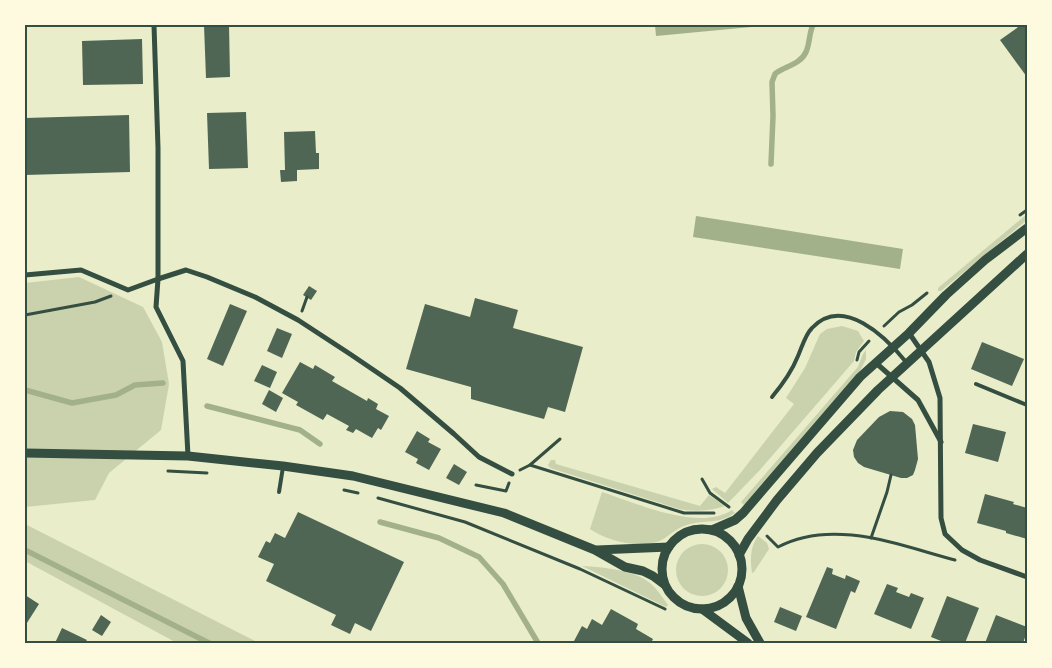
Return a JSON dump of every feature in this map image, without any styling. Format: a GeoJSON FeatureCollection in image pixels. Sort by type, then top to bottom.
{"type":"FeatureCollection","features":[{"type":"Feature","properties":{"kind":"street"},"geometry":{"type":"LineString","coordinates":[[154,25],[158,148],[158,279],[156,307],[183,361],[188,456]]}},
{"type":"Feature","properties":{"kind":"street"},"geometry":{"type":"LineString","coordinates":[[665,585],[662,570],[663,559],[675,540],[685,533],[696,530],[712,530],[726,525],[743,513],[860,377],[909,333],[946,294],[985,260],[1027,228]]}},
{"type":"Feature","properties":{"kind":"street"},"geometry":{"type":"LineString","coordinates":[[740,555],[752,532],[781,494],[817,453],[893,376],[1027,254]]}},
{"type":"Feature","properties":{"kind":"street"},"geometry":{"type":"LineString","coordinates":[[25,275],[81,270],[128,290],[186,270],[207,276],[255,297],[298,320],[400,388],[479,458],[512,474]]}},
{"type":"Feature","properties":{"kind":"street"},"geometry":{"type":"LineString","coordinates":[[909,333],[929,362],[940,398],[941,518],[945,534],[962,550],[980,560],[1027,577]]}},
{"type":"Feature","properties":{"kind":"street"},"geometry":{"type":"LineString","coordinates":[[876,363],[918,400],[941,442]]}},
{"type":"Feature","properties":{"kind":"street"},"geometry":{"type":"LineString","coordinates":[[25,453],[188,456],[283,466],[353,476],[504,513],[595,550],[625,567],[653,576],[665,585],[676,600],[687,606],[702,609],[720,605],[729,599],[738,586],[742,568],[740,555],[736,547],[728,538],[712,530]]}},
{"type":"Feature","properties":{"kind":"street"},"geometry":{"type":"LineString","coordinates":[[595,550],[669,547]]}},
{"type":"Feature","properties":{"kind":"street"},"geometry":{"type":"LineString","coordinates":[[738,586],[746,618],[760,643]]}},
{"type":"Feature","properties":{"kind":"street"},"geometry":{"type":"LineString","coordinates":[[702,609],[748,643]]}},
{"type":"Feature","properties":{"kind":"lane"},"geometry":{"type":"LineString","coordinates":[[772,398],[790,371],[811,329],[818,322],[828,318],[838,316],[850,317],[860,321],[878,333],[907,363]]}},
{"type":"Feature","properties":{"kind":"lane"},"geometry":{"type":"LineString","coordinates":[[976,384],[1027,405]]}},
{"type":"Feature","properties":{"kind":"lane"},"geometry":{"type":"LineString","coordinates":[[279,492],[283,466]]}},
{"type":"Feature","properties":{"kind":"path"},"geometry":{"type":"LineString","coordinates":[[25,315],[95,302],[128,290]]}},
{"type":"Feature","properties":{"kind":"path"},"geometry":{"type":"LineString","coordinates":[[855,363],[859,352],[878,333]]}},
{"type":"Feature","properties":{"kind":"path"},"geometry":{"type":"LineString","coordinates":[[560,439],[530,465],[684,513],[717,513]]}},
{"type":"Feature","properties":{"kind":"path"},"geometry":{"type":"LineString","coordinates":[[164,471],[213,474]]}},
{"type":"Feature","properties":{"kind":"path"},"geometry":{"type":"LineString","coordinates":[[871,538],[891,475]]}},
{"type":"Feature","properties":{"kind":"path"},"geometry":{"type":"LineString","coordinates":[[702,479],[710,493],[727,508],[734,504]]}},
{"type":"Feature","properties":{"kind":"path"},"geometry":{"type":"LineString","coordinates":[[336,489],[363,494]]}},
{"type":"Feature","properties":{"kind":"path"},"geometry":{"type":"LineString","coordinates":[[373,496],[465,522],[595,575],[665,609]]}},
{"type":"Feature","properties":{"kind":"path"},"geometry":{"type":"LineString","coordinates":[[762,531],[778,547],[798,538],[832,534],[865,536],[964,563],[980,560]]}},
{"type":"Feature","properties":{"kind":"shaded area"},"geometry":{"type":"Polygon","coordinates":[[[655,25],[762,25],[762,26],[656,36],[655,25]]]}},
{"type":"Feature","properties":{"kind":"shaded area"},"geometry":{"type":"Polygon","coordinates":[[[1027,214],[1027,220],[941,291],[938,291],[938,288],[1027,214]]]}},
{"type":"Feature","properties":{"kind":"shaded area"},"geometry":{"type":"Polygon","coordinates":[[[696,216],[903,249],[900,269],[693,237],[696,216]]]}},
{"type":"Feature","properties":{"kind":"shaded area"},"geometry":{"type":"Polygon","coordinates":[[[79,277],[143,307],[162,342],[169,384],[161,430],[109,473],[95,500],[25,507],[25,283],[79,277]]]}},
{"type":"Feature","properties":{"kind":"shaded area"},"geometry":{"type":"Polygon","coordinates":[[[842,326],[858,331],[864,341],[856,352],[854,361],[759,471],[728,503],[712,489],[716,487],[725,493],[794,404],[786,398],[805,368],[820,334],[827,329],[842,326]]]}},
{"type":"Feature","properties":{"kind":"shaded area"},"geometry":{"type":"Polygon","coordinates":[[[866,350],[866,359],[860,371],[744,505],[741,502],[857,368],[866,350]]]}},
{"type":"Feature","properties":{"kind":"shaded area"},"geometry":{"type":"Polygon","coordinates":[[[551,460],[555,460],[556,464],[700,506],[709,495],[725,506],[702,510],[679,509],[550,468],[548,465],[551,460]]]}},
{"type":"Feature","properties":{"kind":"shaded area"},"geometry":{"type":"Polygon","coordinates":[[[602,492],[649,508],[685,517],[703,518],[718,516],[732,510],[735,513],[723,519],[683,526],[657,542],[631,544],[613,540],[590,529],[602,492]]]}},
{"type":"Feature","properties":{"kind":"shaded area"},"geometry":{"type":"Polygon","coordinates":[[[25,524],[259,643],[177,643],[25,561],[25,524]]]}},
{"type":"Feature","properties":{"kind":"shaded area"},"geometry":{"type":"Polygon","coordinates":[[[758,536],[767,543],[769,549],[752,573],[751,554],[758,536]]]}},
{"type":"Feature","properties":{"kind":"shaded area"},"geometry":{"type":"Polygon","coordinates":[[[697,544],[707,544],[721,551],[728,565],[728,575],[721,589],[707,596],[697,596],[687,592],[680,585],[676,575],[676,565],[680,555],[687,548],[697,544]]]}},
{"type":"Feature","properties":{"kind":"shaded area"},"geometry":{"type":"Polygon","coordinates":[[[582,566],[608,568],[636,575],[653,585],[668,605],[666,607],[582,566]]]}},
{"type":"Feature","properties":{"kind":"building"},"geometry":{"type":"Polygon","coordinates":[[[204,25],[229,25],[230,77],[206,78],[204,25]]]}},
{"type":"Feature","properties":{"kind":"building"},"geometry":{"type":"Polygon","coordinates":[[[1021,25],[1027,25],[1027,77],[1000,40],[1021,25]]]}},
{"type":"Feature","properties":{"kind":"building"},"geometry":{"type":"Polygon","coordinates":[[[142,39],[143,84],[83,85],[82,41],[142,39]]]}},
{"type":"Feature","properties":{"kind":"building"},"geometry":{"type":"Polygon","coordinates":[[[246,112],[248,168],[209,169],[207,113],[246,112]]]}},
{"type":"Feature","properties":{"kind":"building"},"geometry":{"type":"Polygon","coordinates":[[[129,115],[130,172],[25,175],[25,118],[129,115]]]}},
{"type":"Feature","properties":{"kind":"building"},"geometry":{"type":"Polygon","coordinates":[[[315,131],[316,153],[319,153],[319,169],[297,170],[297,181],[281,182],[280,170],[285,170],[284,132],[315,131]]]}},
{"type":"Feature","properties":{"kind":"building"},"geometry":{"type":"Polygon","coordinates":[[[309,286],[317,291],[311,300],[303,295],[309,286]]]}},
{"type":"Feature","properties":{"kind":"building"},"geometry":{"type":"Polygon","coordinates":[[[475,298],[518,310],[513,328],[583,347],[565,412],[548,407],[544,419],[471,399],[471,387],[406,369],[425,304],[470,317],[475,298]]]}},
{"type":"Feature","properties":{"kind":"building"},"geometry":{"type":"Polygon","coordinates":[[[230,304],[247,311],[223,366],[207,359],[230,304]]]}},
{"type":"Feature","properties":{"kind":"building"},"geometry":{"type":"Polygon","coordinates":[[[277,328],[292,334],[282,358],[267,351],[277,328]]]}},
{"type":"Feature","properties":{"kind":"building"},"geometry":{"type":"Polygon","coordinates":[[[982,342],[1024,359],[1012,386],[971,369],[982,342]]]}},
{"type":"Feature","properties":{"kind":"building"},"geometry":{"type":"Polygon","coordinates":[[[300,362],[313,369],[315,365],[335,377],[332,381],[367,401],[368,398],[378,404],[376,409],[389,416],[381,430],[378,428],[372,438],[356,429],[353,433],[346,430],[349,426],[327,414],[323,420],[296,405],[298,402],[282,393],[300,362]]]}},
{"type":"Feature","properties":{"kind":"building"},"geometry":{"type":"Polygon","coordinates":[[[262,365],[277,372],[270,388],[254,381],[262,365]]]}},
{"type":"Feature","properties":{"kind":"building"},"geometry":{"type":"Polygon","coordinates":[[[269,390],[283,398],[276,412],[262,404],[269,390]]]}},
{"type":"Feature","properties":{"kind":"building"},"geometry":{"type":"Polygon","coordinates":[[[890,411],[903,412],[912,419],[915,425],[918,459],[913,475],[907,478],[864,467],[854,457],[853,450],[857,440],[879,417],[890,411]]]}},
{"type":"Feature","properties":{"kind":"building"},"geometry":{"type":"Polygon","coordinates":[[[973,424],[1006,432],[998,462],[965,453],[973,424]]]}},
{"type":"Feature","properties":{"kind":"building"},"geometry":{"type":"Polygon","coordinates":[[[417,431],[430,439],[428,442],[441,449],[429,470],[416,463],[418,459],[405,452],[417,431]]]}},
{"type":"Feature","properties":{"kind":"building"},"geometry":{"type":"Polygon","coordinates":[[[454,464],[467,472],[459,485],[446,478],[454,464]]]}},
{"type":"Feature","properties":{"kind":"building"},"geometry":{"type":"Polygon","coordinates":[[[985,494],[1014,502],[1013,504],[1027,508],[1027,539],[977,523],[985,494]]]}},
{"type":"Feature","properties":{"kind":"building"},"geometry":{"type":"Polygon","coordinates":[[[298,512],[404,562],[371,631],[355,623],[350,634],[331,625],[336,615],[266,581],[274,564],[258,557],[266,541],[270,543],[275,533],[285,538],[298,512]]]}},
{"type":"Feature","properties":{"kind":"building"},"geometry":{"type":"Polygon","coordinates":[[[827,567],[833,569],[832,574],[845,579],[846,575],[860,581],[855,593],[851,591],[836,629],[806,617],[827,567]]]}},
{"type":"Feature","properties":{"kind":"building"},"geometry":{"type":"Polygon","coordinates":[[[887,584],[898,588],[896,592],[909,597],[911,593],[924,598],[911,629],[874,614],[887,584]]]}},
{"type":"Feature","properties":{"kind":"building"},"geometry":{"type":"Polygon","coordinates":[[[25,595],[39,604],[25,626],[25,595]]]}},
{"type":"Feature","properties":{"kind":"building"},"geometry":{"type":"Polygon","coordinates":[[[947,596],[979,608],[965,643],[946,643],[931,637],[947,596]]]}},
{"type":"Feature","properties":{"kind":"building"},"geometry":{"type":"Polygon","coordinates":[[[780,607],[802,616],[796,631],[774,622],[780,607]]]}},
{"type":"Feature","properties":{"kind":"building"},"geometry":{"type":"Polygon","coordinates":[[[611,609],[638,624],[636,629],[653,639],[651,643],[578,643],[574,641],[582,626],[587,629],[592,619],[602,625],[611,609]]]}},
{"type":"Feature","properties":{"kind":"building"},"geometry":{"type":"Polygon","coordinates":[[[101,615],[111,622],[102,636],[92,630],[101,615]]]}},
{"type":"Feature","properties":{"kind":"building"},"geometry":{"type":"Polygon","coordinates":[[[996,615],[1027,627],[1023,643],[985,643],[996,615]]]}},
{"type":"Feature","properties":{"kind":"building"},"geometry":{"type":"Polygon","coordinates":[[[62,628],[87,640],[85,643],[55,643],[62,628]]]}},
{"type":"Feature","properties":{"kind":"waterway"},"geometry":{"type":"LineString","coordinates":[[771,164],[772,82],[775,74],[796,63],[806,52],[813,25]]}},
{"type":"Feature","properties":{"kind":"waterway"},"geometry":{"type":"LineString","coordinates":[[25,390],[72,403],[116,395],[135,385],[163,383]]}},
{"type":"Feature","properties":{"kind":"waterway"},"geometry":{"type":"LineString","coordinates":[[207,406],[300,430],[320,444]]}},
{"type":"Feature","properties":{"kind":"waterway"},"geometry":{"type":"LineString","coordinates":[[380,522],[439,538],[479,557],[503,584],[538,643]]}},
{"type":"Feature","properties":{"kind":"waterway"},"geometry":{"type":"LineString","coordinates":[[25,550],[209,643]]}}]}
